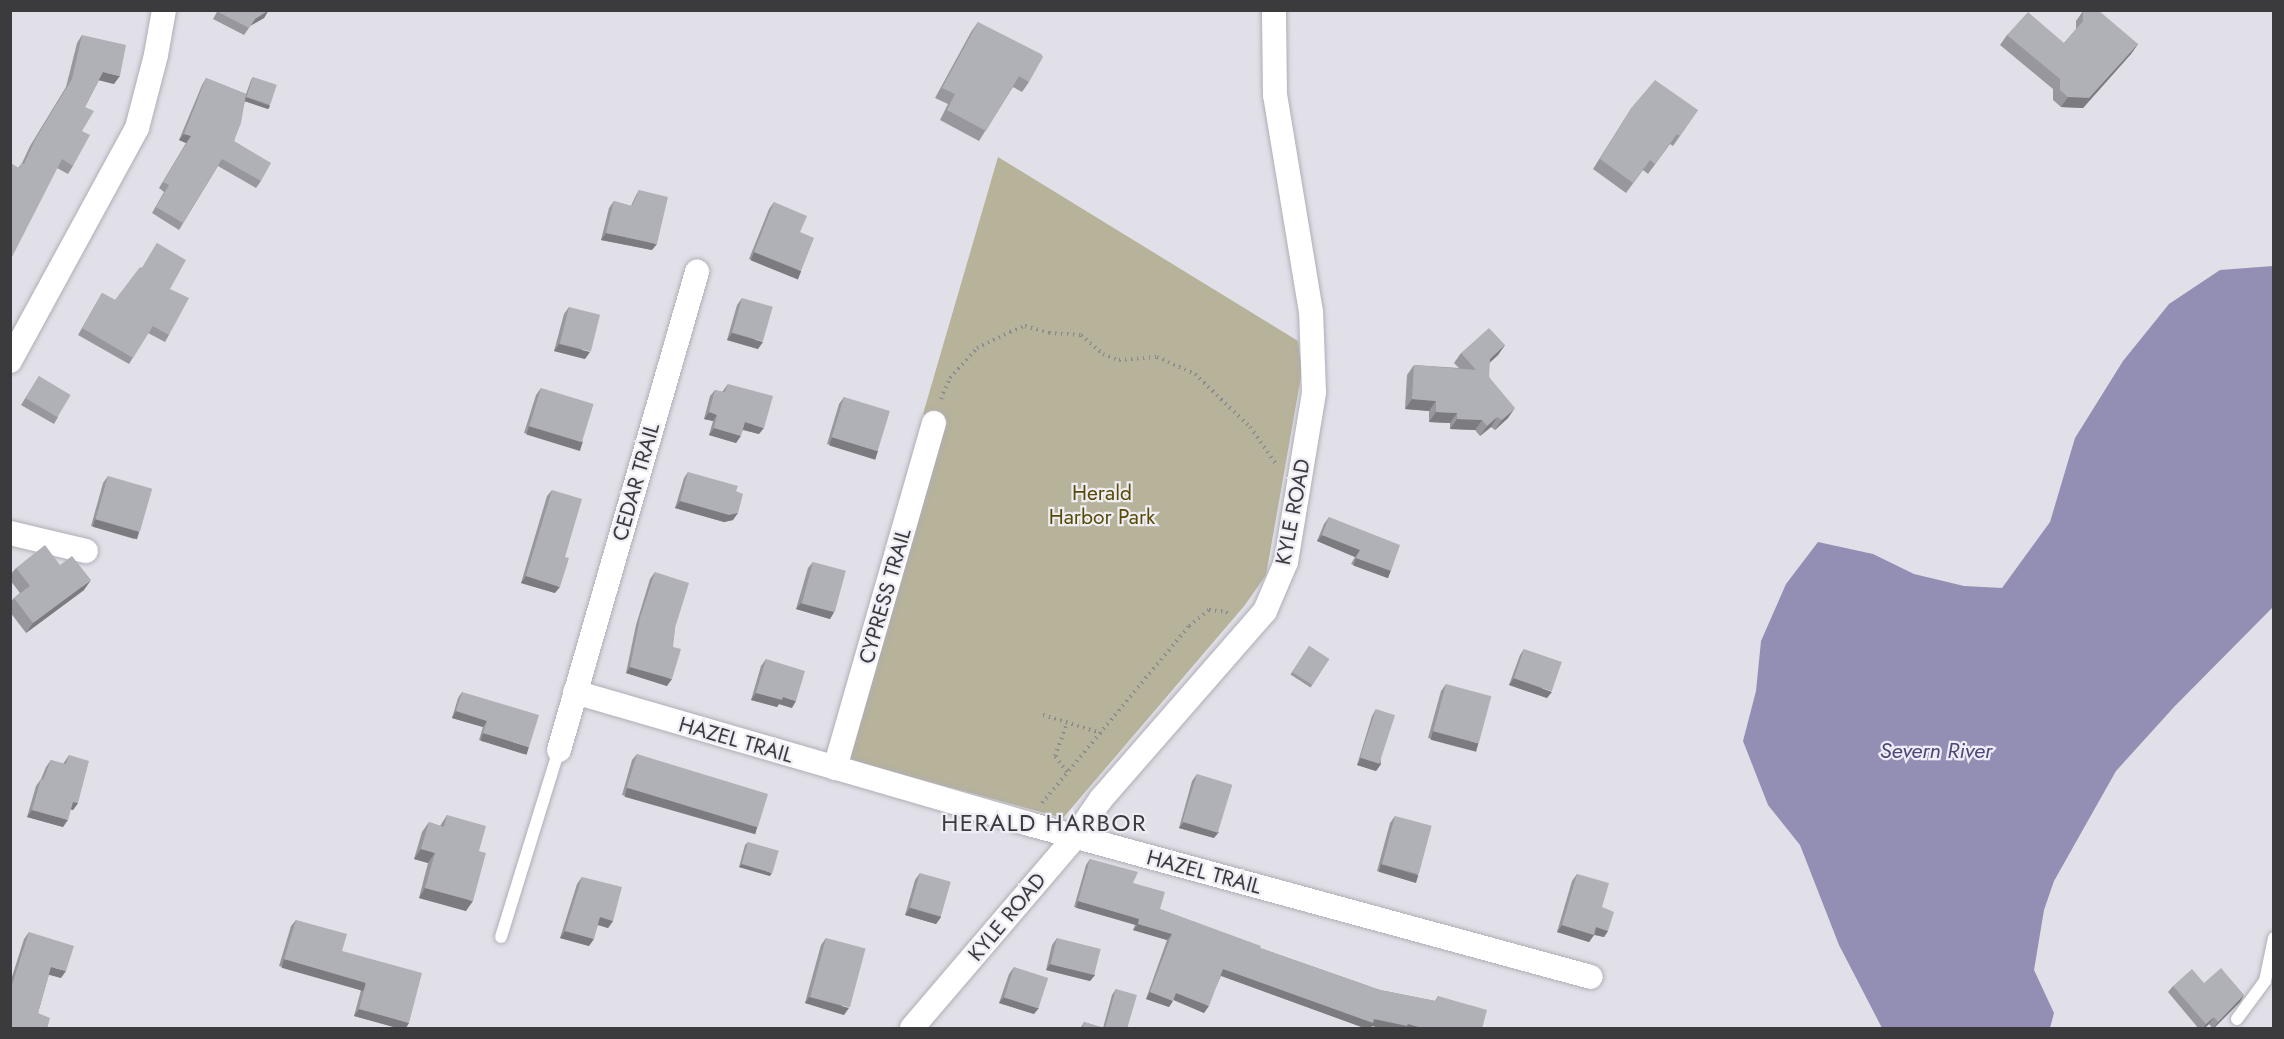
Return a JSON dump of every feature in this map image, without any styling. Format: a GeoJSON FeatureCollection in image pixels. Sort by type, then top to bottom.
{"type":"FeatureCollection","features":[{"type":"Feature","properties":{"kind":"street"},"geometry":{"type":"LineString","coordinates":[[10,362],[137,128],[156,55],[164,10]]}},
{"type":"Feature","properties":{"kind":"street","name":"KYLE ROAD"},"geometry":{"type":"LineString","coordinates":[[912,1029],[1075,837],[1101,799],[1265,611],[1287,562],[1314,392],[1311,312],[1275,95],[1274,10]]}},
{"type":"Feature","properties":{"kind":"street","name":"CEDAR TRAIL"},"geometry":{"type":"LineString","coordinates":[[559,750],[697,272]]}},
{"type":"Feature","properties":{"kind":"street","name":"CYPRESS TRAIL"},"geometry":{"type":"LineString","coordinates":[[836,768],[934,423]]}},
{"type":"Feature","properties":{"kind":"street"},"geometry":{"type":"LineString","coordinates":[[10,533],[86,551]]}},
{"type":"Feature","properties":{"kind":"street","name":"HAZEL TRAIL"},"geometry":{"type":"LineString","coordinates":[[575,692],[1075,837],[1591,977]]}},
{"type":"Feature","properties":{"kind":"lane"},"geometry":{"type":"LineString","coordinates":[[501,937],[559,750]]}},
{"type":"Feature","properties":{"kind":"lane"},"geometry":{"type":"LineString","coordinates":[[2237,1018],[2265,981],[2274,938]]}},
{"type":"Feature","properties":{"kind":"path"},"geometry":{"type":"LineString","coordinates":[[934,423],[950,378],[977,348],[1025,326],[1049,333],[1081,335],[1103,354],[1119,360],[1157,357],[1195,374],[1250,427],[1276,465],[1298,486]]}},
{"type":"Feature","properties":{"kind":"path"},"geometry":{"type":"LineString","coordinates":[[1029,824],[1067,772],[1189,626],[1209,610],[1226,612],[1248,631]]}},
{"type":"Feature","properties":{"kind":"path"},"geometry":{"type":"LineString","coordinates":[[1043,715],[1101,733]]}},
{"type":"Feature","properties":{"kind":"path"},"geometry":{"type":"LineString","coordinates":[[1067,723],[1055,756],[1067,772]]}},
{"type":"Feature","properties":{"kind":"green space","name":"Herald Harbor Park"},"geometry":{"type":"Polygon","coordinates":[[[998,157],[1298,341],[1302,371],[1266,575],[1245,605],[1063,818],[849,760],[946,421],[923,414],[998,157]]]}},
{"type":"Feature","properties":{"kind":"water","name":"Severn River"},"geometry":{"type":"Polygon","coordinates":[[[2273,266],[2273,607],[2174,707],[2116,771],[2054,881],[2044,910],[2034,970],[2054,1013],[2050,1028],[1882,1028],[1839,945],[1800,845],[1768,805],[1743,741],[1756,691],[1761,641],[1786,584],[1818,542],[1873,554],[1914,574],[1964,586],[2002,588],[2050,522],[2075,438],[2123,361],[2169,304],[2220,270],[2273,266]]]}},
{"type":"Feature","properties":{"kind":"building"},"geometry":{"type":"Polygon","coordinates":[[[219,10],[269,10],[255,19],[249,28],[218,12],[219,10]]]}},
{"type":"Feature","properties":{"kind":"building"},"geometry":{"type":"Polygon","coordinates":[[[2098,10],[2138,44],[2089,98],[2068,97],[2060,90],[2060,79],[2007,35],[2028,12],[2064,43],[2083,21],[2083,11],[2098,10]]]}},
{"type":"Feature","properties":{"kind":"building"},"geometry":{"type":"Polygon","coordinates":[[[978,22],[1043,57],[1029,82],[1019,76],[986,131],[947,110],[955,94],[942,88],[978,22]]]}},
{"type":"Feature","properties":{"kind":"building"},"geometry":{"type":"Polygon","coordinates":[[[82,35],[126,45],[120,76],[103,72],[85,107],[94,111],[82,131],[90,135],[73,166],[62,159],[11,259],[10,167],[12,164],[19,168],[22,163],[24,164],[36,138],[72,79],[82,35]]]}},
{"type":"Feature","properties":{"kind":"building"},"geometry":{"type":"Polygon","coordinates":[[[253,77],[277,85],[270,105],[247,97],[253,77]]]}},
{"type":"Feature","properties":{"kind":"building"},"geometry":{"type":"Polygon","coordinates":[[[206,78],[246,94],[241,123],[234,141],[271,163],[261,181],[222,159],[183,223],[156,207],[169,185],[163,182],[191,136],[184,134],[206,78]]]}},
{"type":"Feature","properties":{"kind":"building"},"geometry":{"type":"Polygon","coordinates":[[[1655,80],[1698,110],[1680,136],[1677,134],[1655,164],[1650,160],[1633,183],[1600,159],[1632,107],[1655,80]]]}},
{"type":"Feature","properties":{"kind":"building"},"geometry":{"type":"Polygon","coordinates":[[[639,190],[668,197],[657,244],[606,233],[614,201],[632,206],[639,190]]]}},
{"type":"Feature","properties":{"kind":"building"},"geometry":{"type":"Polygon","coordinates":[[[774,202],[807,216],[800,232],[814,238],[801,271],[754,252],[774,202]]]}},
{"type":"Feature","properties":{"kind":"building"},"geometry":{"type":"Polygon","coordinates":[[[157,243],[186,260],[170,289],[189,298],[169,335],[153,326],[133,358],[82,328],[102,293],[115,300],[140,267],[142,268],[157,243]]]}},
{"type":"Feature","properties":{"kind":"building"},"geometry":{"type":"Polygon","coordinates":[[[742,298],[773,307],[763,341],[732,333],[742,298]]]}},
{"type":"Feature","properties":{"kind":"building"},"geometry":{"type":"Polygon","coordinates":[[[569,307],[600,315],[591,352],[560,344],[569,307]]]}},
{"type":"Feature","properties":{"kind":"building"},"geometry":{"type":"Polygon","coordinates":[[[1489,328],[1505,345],[1490,359],[1489,377],[1515,408],[1502,420],[1497,417],[1487,426],[1482,420],[1457,419],[1457,413],[1436,412],[1436,401],[1412,399],[1414,365],[1476,370],[1461,353],[1489,328]]]}},
{"type":"Feature","properties":{"kind":"building"},"geometry":{"type":"Polygon","coordinates":[[[39,376],[71,395],[57,417],[26,398],[39,376]]]}},
{"type":"Feature","properties":{"kind":"building"},"geometry":{"type":"Polygon","coordinates":[[[728,384],[773,396],[764,428],[745,422],[741,436],[714,428],[717,415],[709,412],[715,390],[725,392],[728,384]]]}},
{"type":"Feature","properties":{"kind":"building"},"geometry":{"type":"Polygon","coordinates":[[[541,388],[594,404],[582,442],[529,426],[541,388]]]}},
{"type":"Feature","properties":{"kind":"building"},"geometry":{"type":"Polygon","coordinates":[[[844,397],[890,411],[878,451],[832,437],[844,397]]]}},
{"type":"Feature","properties":{"kind":"building"},"geometry":{"type":"Polygon","coordinates":[[[688,472],[738,486],[736,491],[743,494],[738,513],[729,515],[680,501],[688,472]]]}},
{"type":"Feature","properties":{"kind":"building"},"geometry":{"type":"Polygon","coordinates":[[[108,476],[152,489],[140,532],[96,519],[108,476]]]}},
{"type":"Feature","properties":{"kind":"building"},"geometry":{"type":"Polygon","coordinates":[[[552,490],[582,499],[565,557],[569,558],[560,587],[526,576],[552,490]]]}},
{"type":"Feature","properties":{"kind":"building"},"geometry":{"type":"Polygon","coordinates":[[[1329,517],[1400,545],[1391,571],[1356,558],[1360,550],[1322,535],[1329,517]]]}},
{"type":"Feature","properties":{"kind":"building"},"geometry":{"type":"Polygon","coordinates":[[[45,545],[60,565],[72,556],[91,580],[33,623],[14,598],[30,586],[16,568],[45,545]]]}},
{"type":"Feature","properties":{"kind":"building"},"geometry":{"type":"Polygon","coordinates":[[[813,562],[846,571],[835,612],[802,604],[813,562]]]}},
{"type":"Feature","properties":{"kind":"building"},"geometry":{"type":"Polygon","coordinates":[[[655,572],[689,583],[675,628],[673,647],[681,649],[672,679],[630,667],[640,618],[655,572]]]}},
{"type":"Feature","properties":{"kind":"building"},"geometry":{"type":"Polygon","coordinates":[[[1309,646],[1329,659],[1312,685],[1292,672],[1309,646]]]}},
{"type":"Feature","properties":{"kind":"building"},"geometry":{"type":"Polygon","coordinates":[[[1524,649],[1562,662],[1552,691],[1514,678],[1524,649]]]}},
{"type":"Feature","properties":{"kind":"building"},"geometry":{"type":"Polygon","coordinates":[[[766,659],[805,671],[796,701],[756,693],[766,659]]]}},
{"type":"Feature","properties":{"kind":"building"},"geometry":{"type":"Polygon","coordinates":[[[1446,684],[1491,696],[1479,743],[1433,731],[1446,684]]]}},
{"type":"Feature","properties":{"kind":"building"},"geometry":{"type":"Polygon","coordinates":[[[462,692],[539,715],[529,747],[483,733],[487,721],[456,711],[462,692]]]}},
{"type":"Feature","properties":{"kind":"building"},"geometry":{"type":"Polygon","coordinates":[[[1376,709],[1395,715],[1379,764],[1360,758],[1376,709]]]}},
{"type":"Feature","properties":{"kind":"building"},"geometry":{"type":"Polygon","coordinates":[[[637,754],[768,794],[758,828],[627,787],[637,754]]]}},
{"type":"Feature","properties":{"kind":"building"},"geometry":{"type":"Polygon","coordinates":[[[69,755],[89,761],[78,803],[73,802],[68,820],[32,810],[41,779],[43,780],[51,760],[66,764],[69,755]]]}},
{"type":"Feature","properties":{"kind":"building"},"geometry":{"type":"Polygon","coordinates":[[[1197,774],[1232,785],[1218,833],[1182,822],[1197,774]]]}},
{"type":"Feature","properties":{"kind":"building"},"geometry":{"type":"Polygon","coordinates":[[[447,815],[486,826],[479,851],[486,853],[473,901],[425,888],[435,853],[421,849],[429,822],[444,827],[447,815]]]}},
{"type":"Feature","properties":{"kind":"building"},"geometry":{"type":"Polygon","coordinates":[[[1395,816],[1432,826],[1419,874],[1382,864],[1395,816]]]}},
{"type":"Feature","properties":{"kind":"building"},"geometry":{"type":"Polygon","coordinates":[[[748,842],[779,851],[772,873],[742,864],[748,842]]]}},
{"type":"Feature","properties":{"kind":"building"},"geometry":{"type":"Polygon","coordinates":[[[1090,859],[1138,872],[1133,883],[1165,892],[1160,909],[1261,946],[1260,948],[1380,990],[1436,1001],[1438,996],[1487,1010],[1482,1029],[1426,1029],[1374,1019],[1373,1023],[1223,969],[1209,1006],[1176,993],[1173,1001],[1150,992],[1172,934],[1138,924],[1139,919],[1078,901],[1090,859]]]}},
{"type":"Feature","properties":{"kind":"building"},"geometry":{"type":"Polygon","coordinates":[[[920,873],[951,882],[941,916],[910,908],[920,873]]]}},
{"type":"Feature","properties":{"kind":"building"},"geometry":{"type":"Polygon","coordinates":[[[1577,874],[1609,883],[1602,907],[1614,912],[1608,931],[1596,927],[1594,935],[1562,925],[1577,874]]]}},
{"type":"Feature","properties":{"kind":"building"},"geometry":{"type":"Polygon","coordinates":[[[582,877],[622,887],[613,921],[600,917],[594,939],[565,931],[582,877]]]}},
{"type":"Feature","properties":{"kind":"building"},"geometry":{"type":"Polygon","coordinates":[[[296,920],[347,934],[342,951],[422,973],[409,1023],[359,1009],[366,983],[284,959],[296,920]]]}},
{"type":"Feature","properties":{"kind":"building"},"geometry":{"type":"Polygon","coordinates":[[[29,932],[74,946],[66,971],[51,967],[38,1013],[50,1018],[47,1029],[10,1029],[10,991],[29,932]]]}},
{"type":"Feature","properties":{"kind":"building"},"geometry":{"type":"Polygon","coordinates":[[[826,938],[866,949],[850,1008],[810,997],[826,938]]]}},
{"type":"Feature","properties":{"kind":"building"},"geometry":{"type":"Polygon","coordinates":[[[1057,938],[1101,949],[1094,975],[1050,964],[1057,938]]]}},
{"type":"Feature","properties":{"kind":"building"},"geometry":{"type":"Polygon","coordinates":[[[1014,967],[1048,978],[1038,1009],[1004,997],[1014,967]]]}},
{"type":"Feature","properties":{"kind":"building"},"geometry":{"type":"Polygon","coordinates":[[[2221,968],[2244,995],[2218,1022],[2214,1017],[2206,1024],[2173,986],[2192,969],[2204,983],[2221,968]]]}},
{"type":"Feature","properties":{"kind":"building"},"geometry":{"type":"Polygon","coordinates":[[[1116,989],[1137,995],[1127,1029],[1082,1029],[1084,1022],[1105,1028],[1116,989]]]}},
{"type":"Feature","properties":{"kind":"district","name":"HERALD HARBOR"},"geometry":{"type":"Point","coordinates":[1044,823]}}]}
